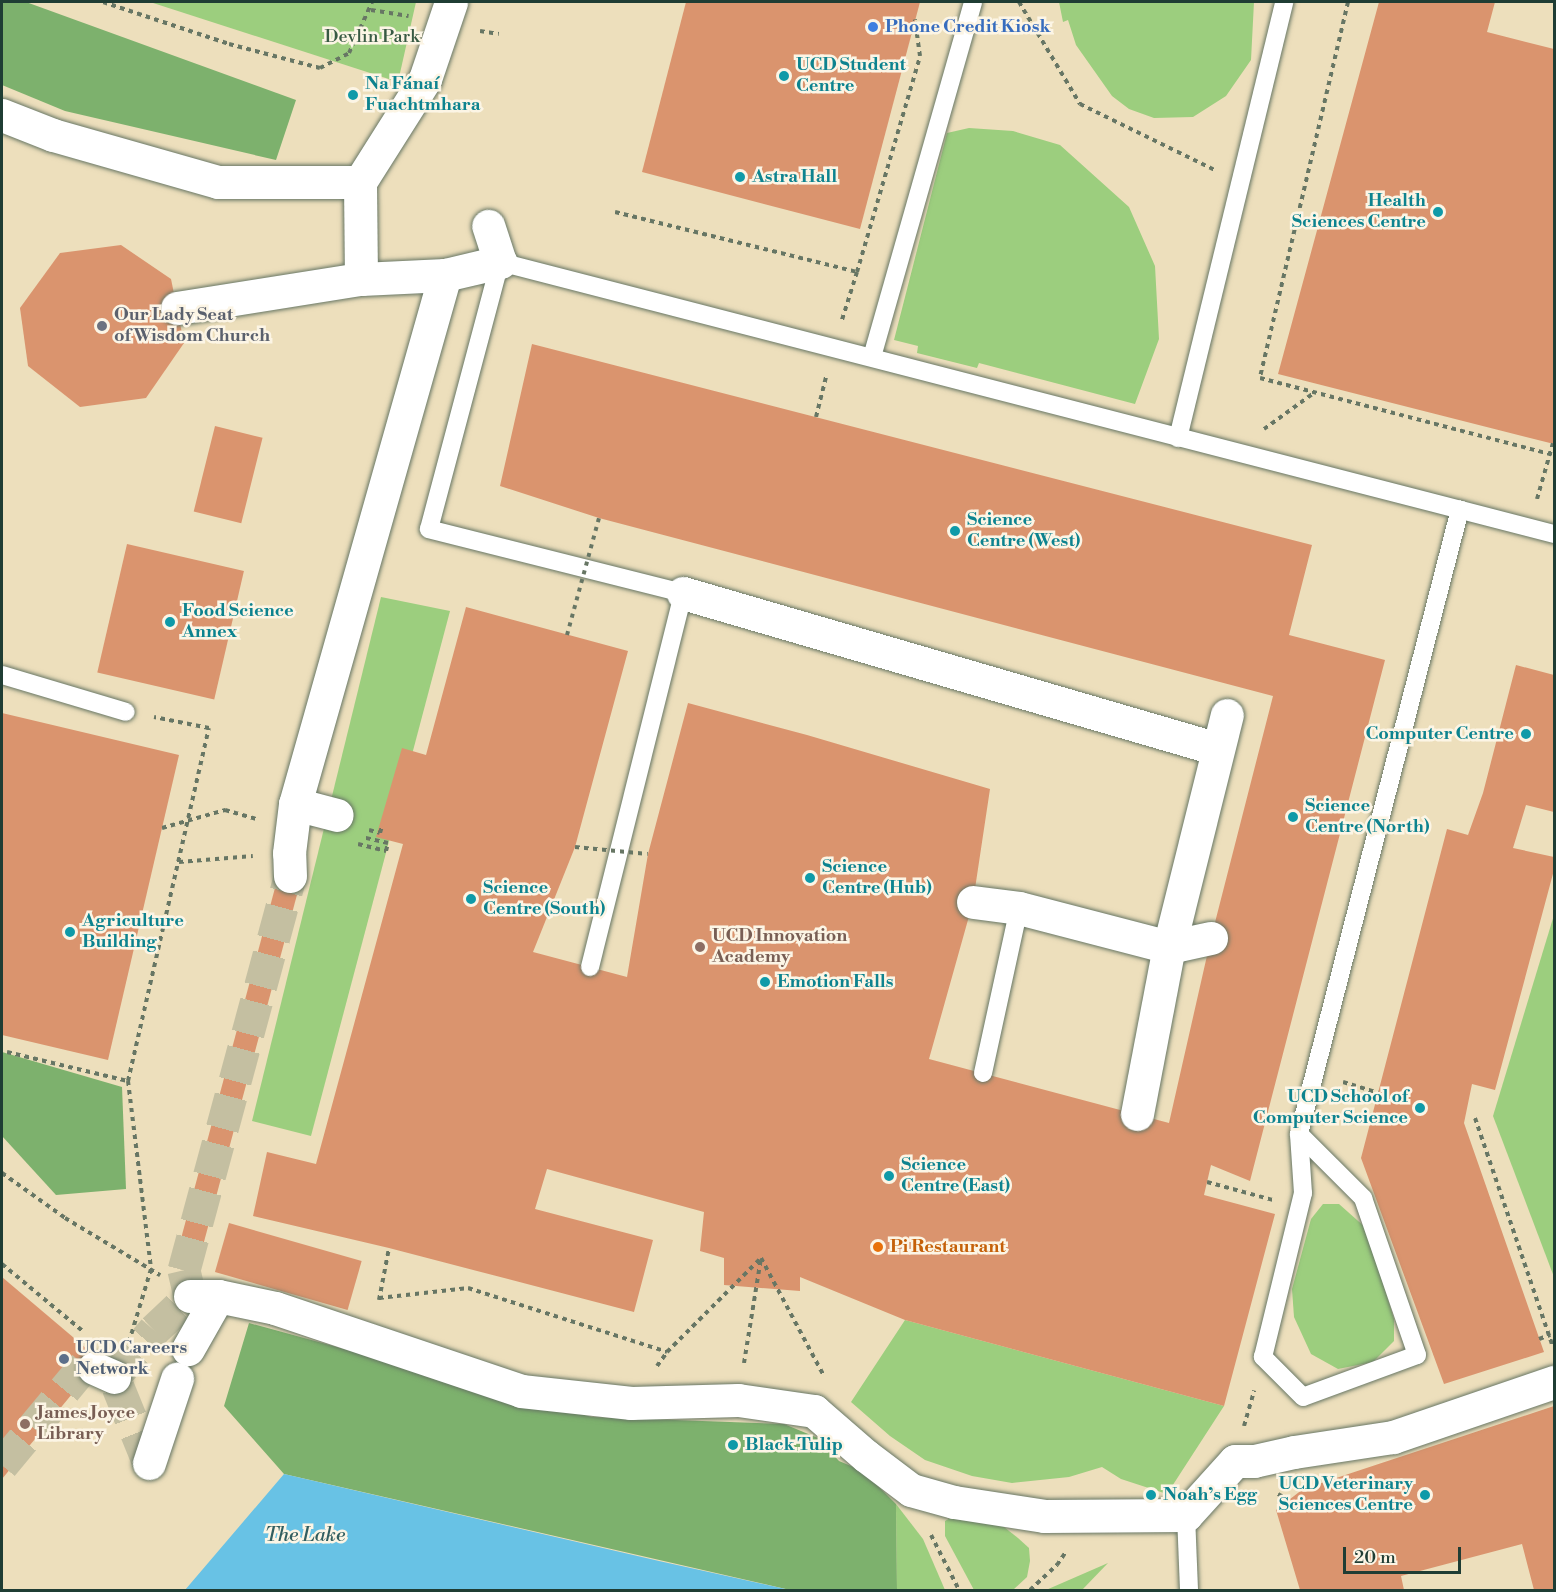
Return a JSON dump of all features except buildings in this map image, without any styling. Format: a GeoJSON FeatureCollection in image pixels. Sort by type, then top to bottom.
{"type":"FeatureCollection","features":[{"type":"Feature","properties":{"kind":"street"},"geometry":{"type":"LineString","coordinates":[[361,279],[360,182],[425,79],[451,2]]}},
{"type":"Feature","properties":{"kind":"street"},"geometry":{"type":"LineString","coordinates":[[2,115],[53,135],[218,182],[360,182]]}},
{"type":"Feature","properties":{"kind":"street"},"geometry":{"type":"LineString","coordinates":[[177,308],[361,279],[445,274],[500,262],[488,226]]}},
{"type":"Feature","properties":{"kind":"street"},"geometry":{"type":"LineString","coordinates":[[290,876],[289,853],[296,804],[445,274]]}},
{"type":"Feature","properties":{"kind":"street"},"geometry":{"type":"LineString","coordinates":[[683,594],[1218,749]]}},
{"type":"Feature","properties":{"kind":"street"},"geometry":{"type":"LineString","coordinates":[[1137,1114],[1169,947],[1227,715]]}},
{"type":"Feature","properties":{"kind":"street"},"geometry":{"type":"LineString","coordinates":[[296,804],[337,815]]}},
{"type":"Feature","properties":{"kind":"street"},"geometry":{"type":"LineString","coordinates":[[973,902],[1019,908],[1169,947],[1210,938]]}},
{"type":"Feature","properties":{"kind":"street"},"geometry":{"type":"LineString","coordinates":[[149,1463],[204,1296],[275,1308],[521,1391],[631,1403],[738,1400],[814,1411],[866,1456],[911,1490],[954,1502],[1044,1516],[1186,1515],[1235,1461],[1254,1461],[1294,1452],[1393,1437],[1554,1382]]}},
{"type":"Feature","properties":{"kind":"lane"},"geometry":{"type":"LineString","coordinates":[[872,357],[973,2]]}},
{"type":"Feature","properties":{"kind":"lane"},"geometry":{"type":"LineString","coordinates":[[1178,438],[1284,2]]}},
{"type":"Feature","properties":{"kind":"lane"},"geometry":{"type":"LineString","coordinates":[[590,967],[683,594],[429,529],[500,262],[1554,534]]}},
{"type":"Feature","properties":{"kind":"lane"},"geometry":{"type":"LineString","coordinates":[[1299,1134],[1364,1198],[1417,1355],[1303,1397],[1263,1357],[1303,1193],[1299,1134],[1460,509]]}},
{"type":"Feature","properties":{"kind":"lane"},"geometry":{"type":"LineString","coordinates":[[2,675],[126,712]]}},
{"type":"Feature","properties":{"kind":"lane"},"geometry":{"type":"LineString","coordinates":[[983,1073],[1019,908]]}},
{"type":"Feature","properties":{"kind":"lane"},"geometry":{"type":"LineString","coordinates":[[1186,1515],[1189,1590]]}},
{"type":"Feature","properties":{"kind":"path"},"geometry":{"type":"LineString","coordinates":[[103,2],[229,44],[320,69],[349,53],[371,10],[372,2]]}},
{"type":"Feature","properties":{"kind":"path"},"geometry":{"type":"LineString","coordinates":[[1019,2],[1080,104],[1241,183]]}},
{"type":"Feature","properties":{"kind":"path"},"geometry":{"type":"LineString","coordinates":[[1348,2],[1260,378],[1552,454]]}},
{"type":"Feature","properties":{"kind":"path"},"geometry":{"type":"LineString","coordinates":[[371,10],[416,17]]}},
{"type":"Feature","properties":{"kind":"path"},"geometry":{"type":"LineString","coordinates":[[816,417],[834,348],[920,56],[915,19]]}},
{"type":"Feature","properties":{"kind":"path"},"geometry":{"type":"LineString","coordinates":[[615,212],[857,272]]}},
{"type":"Feature","properties":{"kind":"path"},"geometry":{"type":"LineString","coordinates":[[1235,451],[1314,392]]}},
{"type":"Feature","properties":{"kind":"path"},"geometry":{"type":"LineString","coordinates":[[1536,503],[1552,454],[1553,444]]}},
{"type":"Feature","properties":{"kind":"path"},"geometry":{"type":"LineString","coordinates":[[567,635],[599,518]]}},
{"type":"Feature","properties":{"kind":"path"},"geometry":{"type":"LineString","coordinates":[[111,1366],[151,1269],[128,1081],[209,728],[126,712]]}},
{"type":"Feature","properties":{"kind":"path"},"geometry":{"type":"LineString","coordinates":[[162,828],[225,810],[258,820]]}},
{"type":"Feature","properties":{"kind":"path"},"geometry":{"type":"LineString","coordinates":[[575,847],[648,855]]}},
{"type":"Feature","properties":{"kind":"path"},"geometry":{"type":"LineString","coordinates":[[179,862],[248,856]]}},
{"type":"Feature","properties":{"kind":"path"},"geometry":{"type":"LineString","coordinates":[[8,1052],[128,1081]]}},
{"type":"Feature","properties":{"kind":"path"},"geometry":{"type":"LineString","coordinates":[[1475,1118],[1554,1351]]}},
{"type":"Feature","properties":{"kind":"path"},"geometry":{"type":"LineString","coordinates":[[2,1173],[65,1218],[151,1269],[204,1296]]}},
{"type":"Feature","properties":{"kind":"path"},"geometry":{"type":"LineString","coordinates":[[1207,1182],[1300,1207]]}},
{"type":"Feature","properties":{"kind":"path"},"geometry":{"type":"LineString","coordinates":[[388,1248],[379,1299],[468,1288],[667,1352],[761,1258]]}},
{"type":"Feature","properties":{"kind":"path"},"geometry":{"type":"LineString","coordinates":[[761,1258],[828,1383]]}},
{"type":"Feature","properties":{"kind":"path"},"geometry":{"type":"LineString","coordinates":[[738,1400],[761,1258]]}},
{"type":"Feature","properties":{"kind":"path"},"geometry":{"type":"LineString","coordinates":[[2,1264],[88,1335]]}},
{"type":"Feature","properties":{"kind":"path"},"geometry":{"type":"LineString","coordinates":[[1539,1340],[1550,1335]]}},
{"type":"Feature","properties":{"kind":"path"},"geometry":{"type":"LineString","coordinates":[[1235,1461],[1263,1357]]}},
{"type":"Feature","properties":{"kind":"path"},"geometry":{"type":"LineString","coordinates":[[911,1490],[959,1590]]}},
{"type":"Feature","properties":{"kind":"green space"},"geometry":{"type":"Polygon","coordinates":[[[2,2],[26,2],[296,100],[276,160],[65,111],[2,85],[2,2]]]}},
{"type":"Feature","properties":{"kind":"green space","name":"Devlin Park"},"geometry":{"type":"Polygon","coordinates":[[[150,2],[416,2],[398,82],[150,2]]]}},
{"type":"Feature","properties":{"kind":"green space"},"geometry":{"type":"Polygon","coordinates":[[[1059,2],[1254,2],[1251,60],[1226,96],[1193,117],[1154,118],[1129,109],[1112,96],[1076,45],[1068,20],[1063,22],[1059,2]]]}},
{"type":"Feature","properties":{"kind":"green space"},"geometry":{"type":"Polygon","coordinates":[[[969,128],[1013,131],[1060,145],[1129,207],[1155,266],[1159,339],[1135,404],[979,363],[977,368],[917,353],[918,346],[894,340],[947,133],[969,128]]]}},
{"type":"Feature","properties":{"kind":"green space"},"geometry":{"type":"Polygon","coordinates":[[[381,597],[450,611],[311,1136],[252,1121],[381,597]]]}},
{"type":"Feature","properties":{"kind":"green space"},"geometry":{"type":"Polygon","coordinates":[[[1554,915],[1554,1277],[1493,1116],[1554,915]]]}},
{"type":"Feature","properties":{"kind":"green space"},"geometry":{"type":"Polygon","coordinates":[[[2,1052],[122,1087],[126,1189],[56,1195],[2,1136],[2,1052]]]}},
{"type":"Feature","properties":{"kind":"green space"},"geometry":{"type":"Polygon","coordinates":[[[1323,1204],[1339,1204],[1366,1228],[1394,1319],[1394,1341],[1373,1362],[1338,1369],[1311,1354],[1294,1317],[1292,1289],[1311,1219],[1323,1204]]]}},
{"type":"Feature","properties":{"kind":"green space"},"geometry":{"type":"Polygon","coordinates":[[[905,1320],[1224,1406],[1167,1494],[1121,1479],[1102,1467],[1069,1477],[1012,1483],[972,1476],[925,1460],[890,1436],[851,1402],[905,1320]]]}},
{"type":"Feature","properties":{"kind":"green space"},"geometry":{"type":"Polygon","coordinates":[[[249,1323],[592,1417],[784,1424],[818,1438],[839,1461],[863,1471],[896,1504],[897,1590],[790,1590],[284,1474],[224,1406],[249,1323]]]}},
{"type":"Feature","properties":{"kind":"green space"},"geometry":{"type":"Polygon","coordinates":[[[896,1504],[923,1539],[945,1590],[897,1590],[896,1504]]]}},
{"type":"Feature","properties":{"kind":"green space"},"geometry":{"type":"Polygon","coordinates":[[[954,1516],[983,1518],[1004,1527],[1018,1538],[1029,1548],[1030,1561],[1027,1577],[1013,1590],[974,1590],[945,1536],[945,1521],[954,1516]]]}},
{"type":"Feature","properties":{"kind":"green space"},"geometry":{"type":"Polygon","coordinates":[[[1108,1563],[1082,1590],[1046,1590],[1108,1563]]]}},
{"type":"Feature","properties":{"kind":"water","name":"The Lake"},"geometry":{"type":"Polygon","coordinates":[[[284,1474],[659,1561],[790,1590],[185,1590],[284,1474]]]}},
{"type":"Feature","properties":{"kind":"tunnel"},"geometry":{"type":"LineString","coordinates":[[149,1463],[114,1377],[154,1330],[190,1296],[184,1270],[290,876]]}},
{"type":"Feature","properties":{"kind":"tunnel"},"geometry":{"type":"LineString","coordinates":[[2,1465],[85,1365],[94,1368]]}},
{"type":"Feature","properties":{"kind":"place","name":"Phone Credit Kiosk"},"geometry":{"type":"Point","coordinates":[873,27]}},
{"type":"Feature","properties":{"kind":"place","name":"UCD Student Centre"},"geometry":{"type":"Point","coordinates":[784,76]}},
{"type":"Feature","properties":{"kind":"place","name":"Na Fánaí Fuachtmhara"},"geometry":{"type":"Point","coordinates":[353,95]}},
{"type":"Feature","properties":{"kind":"place","name":"Astra Hall"},"geometry":{"type":"Point","coordinates":[740,177]}},
{"type":"Feature","properties":{"kind":"place","name":"Health Sciences Centre"},"geometry":{"type":"Point","coordinates":[1438,212]}},
{"type":"Feature","properties":{"kind":"place","name":"Our Lady Seat of Wisdom Church"},"geometry":{"type":"Point","coordinates":[102,326]}},
{"type":"Feature","properties":{"kind":"place","name":"Science Centre (West)"},"geometry":{"type":"Point","coordinates":[955,531]}},
{"type":"Feature","properties":{"kind":"place","name":"Food Science Annex"},"geometry":{"type":"Point","coordinates":[170,622]}},
{"type":"Feature","properties":{"kind":"place","name":"Computer Centre"},"geometry":{"type":"Point","coordinates":[1526,734]}},
{"type":"Feature","properties":{"kind":"place","name":"Science Centre (North)"},"geometry":{"type":"Point","coordinates":[1293,817]}},
{"type":"Feature","properties":{"kind":"place","name":"Science Centre (Hub)"},"geometry":{"type":"Point","coordinates":[810,878]}},
{"type":"Feature","properties":{"kind":"place","name":"Science Centre (South)"},"geometry":{"type":"Point","coordinates":[471,899]}},
{"type":"Feature","properties":{"kind":"place","name":"Agriculture Building"},"geometry":{"type":"Point","coordinates":[70,932]}},
{"type":"Feature","properties":{"kind":"place","name":"UCD Innovation Academy"},"geometry":{"type":"Point","coordinates":[700,947]}},
{"type":"Feature","properties":{"kind":"place","name":"Emotion Falls"},"geometry":{"type":"Point","coordinates":[765,982]}},
{"type":"Feature","properties":{"kind":"place","name":"UCD School of Computer Science"},"geometry":{"type":"Point","coordinates":[1420,1108]}},
{"type":"Feature","properties":{"kind":"place","name":"Science Centre (East)"},"geometry":{"type":"Point","coordinates":[889,1176]}},
{"type":"Feature","properties":{"kind":"place","name":"Pi Restaurant"},"geometry":{"type":"Point","coordinates":[878,1247]}},
{"type":"Feature","properties":{"kind":"place","name":"UCD Careers Network"},"geometry":{"type":"Point","coordinates":[64,1359]}},
{"type":"Feature","properties":{"kind":"place","name":"James Joyce Library"},"geometry":{"type":"Point","coordinates":[25,1424]}},
{"type":"Feature","properties":{"kind":"place","name":"Black Tulip"},"geometry":{"type":"Point","coordinates":[733,1445]}},
{"type":"Feature","properties":{"kind":"place","name":"Noah’s Egg"},"geometry":{"type":"Point","coordinates":[1151,1495]}},
{"type":"Feature","properties":{"kind":"place","name":"UCD Veterinary Sciences Centre"},"geometry":{"type":"Point","coordinates":[1425,1495]}}]}
